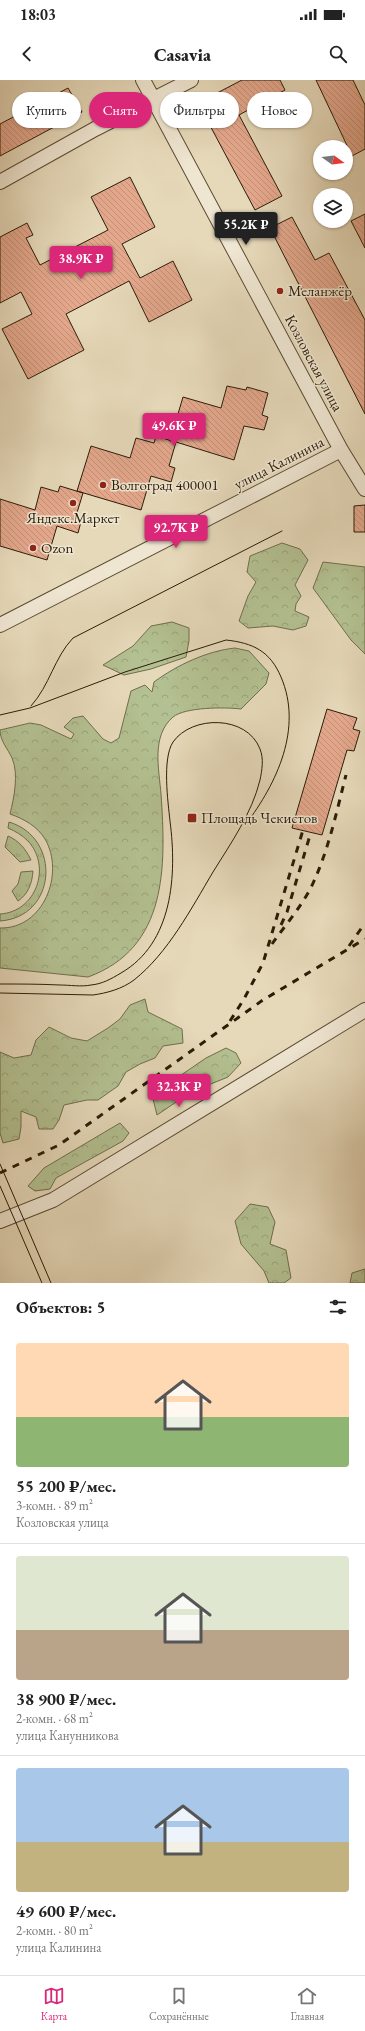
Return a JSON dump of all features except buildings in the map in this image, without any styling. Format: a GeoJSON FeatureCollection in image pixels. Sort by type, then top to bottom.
{"type":"FeatureCollection","features":[{"type":"Feature","properties":{"kind":"street","name":"Козловская улица"},"geometry":{"type":"LineString","coordinates":[[143,80],[341,450]]}},
{"type":"Feature","properties":{"kind":"street"},"geometry":{"type":"LineString","coordinates":[[0,182],[191,80]]}},
{"type":"Feature","properties":{"kind":"street","name":"улица Калинина"},"geometry":{"type":"LineString","coordinates":[[0,625],[341,450],[365,489]]}},
{"type":"Feature","properties":{"kind":"street"},"geometry":{"type":"LineString","coordinates":[[0,1221],[53,1200],[365,1010]]}},
{"type":"Feature","properties":{"kind":"green space"},"geometry":{"type":"Polygon","coordinates":[[[282,543],[300,549],[308,560],[295,585],[301,596],[296,604],[295,611],[309,617],[306,626],[293,630],[273,626],[248,628],[239,621],[248,596],[256,582],[247,572],[250,556],[282,543]]]}},
{"type":"Feature","properties":{"kind":"green space"},"geometry":{"type":"Polygon","coordinates":[[[323,562],[365,567],[365,654],[351,640],[313,588],[323,562]]]}},
{"type":"Feature","properties":{"kind":"green space"},"geometry":{"type":"Polygon","coordinates":[[[172,622],[189,628],[189,641],[186,657],[151,669],[124,675],[103,665],[133,646],[151,626],[172,622]]]}},
{"type":"Feature","properties":{"kind":"green space"},"geometry":{"type":"Polygon","coordinates":[[[235,648],[249,651],[269,673],[266,684],[241,709],[216,708],[186,711],[173,717],[166,725],[162,734],[158,753],[163,821],[161,876],[156,902],[148,925],[134,946],[114,964],[88,977],[0,968],[0,928],[15,926],[28,919],[39,909],[46,897],[51,882],[53,867],[51,853],[42,834],[30,824],[10,814],[14,793],[15,771],[12,758],[0,734],[0,730],[30,723],[41,725],[71,739],[74,734],[64,727],[73,718],[83,716],[103,739],[111,743],[119,738],[131,691],[145,685],[152,692],[154,682],[172,670],[214,652],[235,648]]]}},
{"type":"Feature","properties":{"kind":"green space"},"geometry":{"type":"Polygon","coordinates":[[[9,822],[26,831],[38,844],[44,859],[46,876],[42,892],[33,906],[19,916],[0,921],[0,914],[13,911],[23,905],[31,897],[39,875],[39,863],[35,852],[26,839],[8,828],[9,822]]]}},
{"type":"Feature","properties":{"kind":"green space"},"geometry":{"type":"Polygon","coordinates":[[[8,836],[21,845],[31,860],[20,862],[5,847],[8,836]]]}},
{"type":"Feature","properties":{"kind":"green space"},"geometry":{"type":"Polygon","coordinates":[[[33,871],[29,888],[18,901],[12,891],[18,884],[21,872],[33,871]]]}},
{"type":"Feature","properties":{"kind":"green space"},"geometry":{"type":"Polygon","coordinates":[[[145,999],[148,1012],[182,1029],[183,1043],[163,1046],[155,1058],[126,1072],[118,1086],[98,1100],[87,1100],[64,1105],[59,1120],[53,1129],[39,1129],[36,1117],[21,1111],[19,1139],[3,1143],[0,1133],[0,1052],[14,1058],[31,1055],[36,1040],[49,1027],[71,1038],[87,1041],[120,1019],[130,1005],[145,999]]]}},
{"type":"Feature","properties":{"kind":"green space"},"geometry":{"type":"Polygon","coordinates":[[[226,1048],[236,1053],[241,1063],[228,1077],[191,1092],[157,1115],[152,1095],[206,1058],[226,1048]]]}},
{"type":"Feature","properties":{"kind":"green space"},"geometry":{"type":"Polygon","coordinates":[[[120,1123],[129,1133],[123,1141],[56,1178],[50,1189],[35,1191],[28,1186],[44,1168],[120,1123]]]}},
{"type":"Feature","properties":{"kind":"green space"},"geometry":{"type":"Polygon","coordinates":[[[250,1204],[268,1207],[275,1222],[270,1244],[286,1250],[291,1278],[284,1283],[269,1283],[264,1271],[241,1244],[235,1221],[250,1204]]]}},
{"type":"Feature","properties":{"kind":"green space"},"geometry":{"type":"Polygon","coordinates":[[[365,1269],[365,1283],[350,1283],[352,1273],[365,1269]]]}},
{"type":"Feature","properties":{"kind":"tram line"},"geometry":{"type":"LineString","coordinates":[[31,706],[43,689],[61,654],[73,638],[282,531]]}},
{"type":"Feature","properties":{"kind":"tram line"},"geometry":{"type":"LineString","coordinates":[[0,715],[30,708],[125,672],[226,640],[236,641],[252,646],[266,655],[277,668],[287,696],[289,716],[288,735],[276,773],[268,791],[246,824]]}},
{"type":"Feature","properties":{"kind":"tram line"},"geometry":{"type":"LineString","coordinates":[[0,984],[87,986],[103,982],[114,977],[138,960],[152,944],[161,926],[168,906],[173,863],[167,792],[167,769],[170,749],[173,742],[182,733],[205,723],[232,725],[244,730],[253,738],[260,749],[262,764],[260,780],[252,804],[234,839],[178,930],[158,957],[134,980],[114,990],[98,994],[0,993]]}},
{"type":"Feature","properties":{"kind":"tram line"},"geometry":{"type":"LineString","coordinates":[[0,1164],[51,1283]]}},
{"type":"Feature","properties":{"kind":"tram line"},"geometry":{"type":"LineString","coordinates":[[0,1186],[42,1283]]}},
{"type":"Feature","properties":{"kind":"railway"},"geometry":{"type":"LineString","coordinates":[[272,944],[300,906],[314,881],[328,842],[346,775]]}},
{"type":"Feature","properties":{"kind":"railway"},"geometry":{"type":"LineString","coordinates":[[230,1021],[244,999],[263,963],[303,830]]}},
{"type":"Feature","properties":{"kind":"railway"},"geometry":{"type":"LineString","coordinates":[[281,925],[287,912],[311,832]]}},
{"type":"Feature","properties":{"kind":"railway"},"geometry":{"type":"LineString","coordinates":[[349,946],[365,923]]}},
{"type":"Feature","properties":{"kind":"railway"},"geometry":{"type":"LineString","coordinates":[[0,1173],[59,1145],[263,1000],[365,939]]}},
{"type":"Feature","properties":{"kind":"place","name":"Меланжёр"},"geometry":{"type":"Point","coordinates":[280,291]}},
{"type":"Feature","properties":{"kind":"place","name":"Волгоград 400001"},"geometry":{"type":"Point","coordinates":[103,485]}},
{"type":"Feature","properties":{"kind":"place","name":"Яндекс.Маркет"},"geometry":{"type":"Point","coordinates":[73,503]}},
{"type":"Feature","properties":{"kind":"place","name":"Ozon"},"geometry":{"type":"Point","coordinates":[33,548]}},
{"type":"Feature","properties":{"kind":"place","name":"Площадь Чекистов"},"geometry":{"type":"Point","coordinates":[192,818]}}]}
